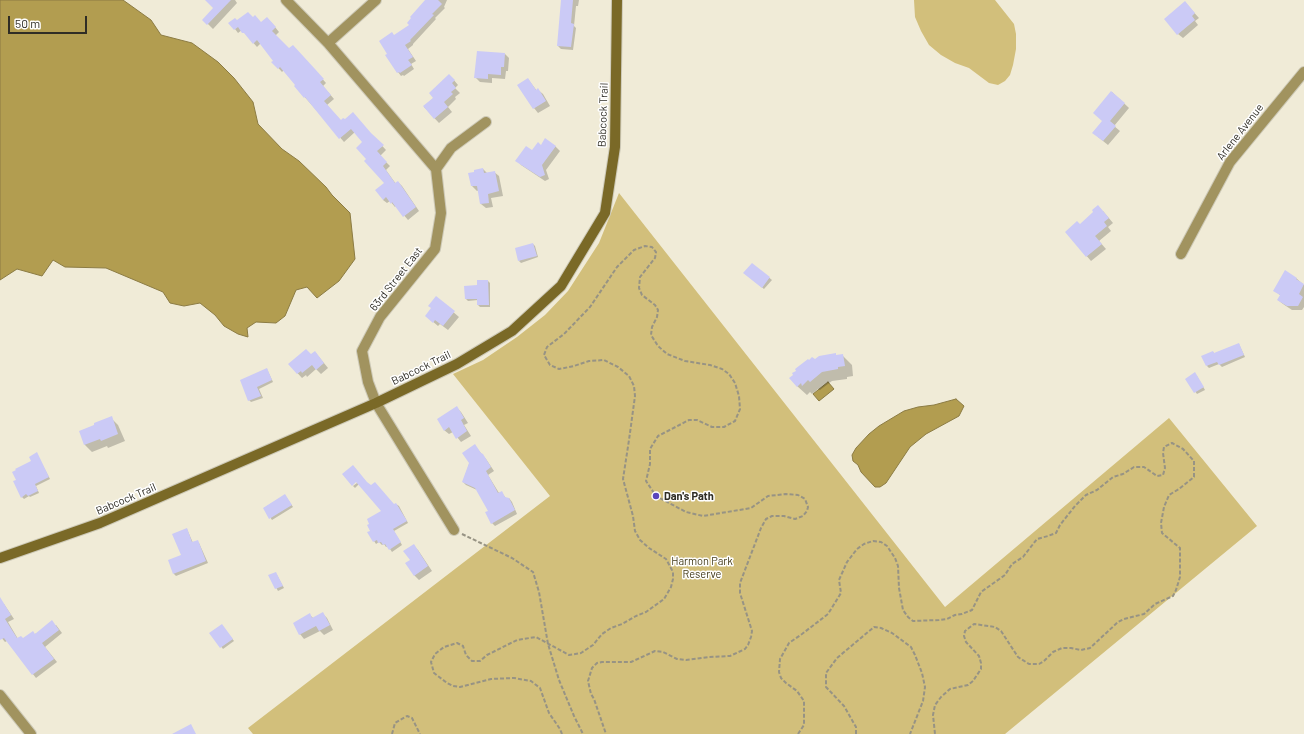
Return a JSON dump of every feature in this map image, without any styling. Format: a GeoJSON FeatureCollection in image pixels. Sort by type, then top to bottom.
{"type":"FeatureCollection","features":[{"type":"Feature","properties":{"kind":"street"},"geometry":{"type":"LineString","coordinates":[[286,0],[328,43],[436,169],[451,148],[486,122]]}},
{"type":"Feature","properties":{"kind":"street"},"geometry":{"type":"LineString","coordinates":[[328,43],[376,0]]}},
{"type":"Feature","properties":{"kind":"street","name":"Babcock Trail"},"geometry":{"type":"LineString","coordinates":[[0,558],[100,523],[376,402],[457,364],[512,331],[561,286],[605,213],[614,148],[617,0]]}},
{"type":"Feature","properties":{"kind":"street","name":"Arlene Avenue"},"geometry":{"type":"LineString","coordinates":[[1181,254],[1230,162],[1304,72]]}},
{"type":"Feature","properties":{"kind":"street","name":"63rd Street East"},"geometry":{"type":"LineString","coordinates":[[436,169],[441,213],[435,249],[380,317],[362,351],[368,382],[376,402],[454,530]]}},
{"type":"Feature","properties":{"kind":"street"},"geometry":{"type":"LineString","coordinates":[[0,695],[31,734]]}},
{"type":"Feature","properties":{"kind":"path"},"geometry":{"type":"LineString","coordinates":[[562,734],[549,713],[540,688],[531,681],[514,678],[491,679],[460,687],[453,686],[434,673],[432,662],[435,654],[444,647],[457,643],[464,646],[466,655],[472,661],[480,661],[487,654],[517,640],[536,637],[569,654],[581,654],[602,634],[611,628],[646,612],[664,599],[672,586],[674,579],[673,572],[666,559],[640,540],[635,531],[633,516],[623,479],[634,396],[634,386],[629,376],[618,367],[604,360],[589,361],[559,369],[550,365],[544,355],[547,347],[564,334],[590,307],[617,267],[634,250],[645,246],[652,247],[656,252],[655,258],[640,277],[639,288],[642,295],[655,305],[658,310],[651,335],[658,346],[667,354],[684,361],[722,368],[729,374],[735,383],[739,396],[740,409],[735,422],[724,428],[712,427],[697,420],[689,420],[658,436],[650,449],[650,464],[646,481],[656,496],[686,512],[703,516],[751,508],[768,496],[786,494],[798,495],[805,499],[808,507],[803,516],[795,519],[784,516],[772,516],[766,519],[761,528],[740,583],[740,593],[752,631],[752,637],[745,649],[730,656],[686,660],[677,659],[663,652],[655,652],[631,662],[602,662],[597,663],[592,668],[588,681],[591,694],[606,734]]}},
{"type":"Feature","properties":{"kind":"path"},"geometry":{"type":"LineString","coordinates":[[798,734],[804,725],[804,702],[797,691],[782,678],[779,672],[780,660],[790,643],[828,614],[841,592],[839,580],[848,562],[857,549],[864,544],[873,541],[880,542],[887,546],[895,558],[898,566],[899,588],[903,610],[913,621],[947,619],[972,610],[980,592],[1005,575],[1012,564],[1022,557],[1037,539],[1056,533],[1065,518],[1086,495],[1097,490],[1113,477],[1124,474],[1134,467],[1144,467],[1157,476],[1163,475],[1165,468],[1163,453],[1164,447],[1172,443],[1183,448],[1194,461],[1194,477],[1169,495],[1164,507],[1161,522],[1162,534],[1180,548],[1180,577],[1176,590],[1172,596],[1155,604],[1144,614],[1118,622],[1090,648],[1082,650],[1062,648],[1053,652],[1039,664],[1029,664],[1018,657],[1001,631],[995,627],[974,624],[965,631],[964,636],[966,642],[979,656],[981,669],[974,681],[968,685],[950,689],[935,705],[932,715],[935,734]]}},
{"type":"Feature","properties":{"kind":"path"},"geometry":{"type":"LineString","coordinates":[[454,530],[512,558],[533,572],[539,592],[548,644],[559,680],[583,734]]}},
{"type":"Feature","properties":{"kind":"path"},"geometry":{"type":"LineString","coordinates":[[856,734],[856,726],[844,706],[826,687],[826,672],[837,658],[874,627],[892,632],[911,647],[922,673],[925,687],[923,701],[910,734]]}},
{"type":"Feature","properties":{"kind":"path"},"geometry":{"type":"LineString","coordinates":[[392,734],[395,722],[407,716],[412,718],[420,734]]}},
{"type":"Feature","properties":{"kind":"green space"},"geometry":{"type":"Polygon","coordinates":[[[914,0],[995,0],[1014,24],[1016,34],[1016,49],[1013,65],[1010,75],[1005,81],[998,85],[989,83],[969,68],[955,63],[941,55],[929,45],[915,17],[914,0]]]}},
{"type":"Feature","properties":{"kind":"green space","name":"Harmon Park Reserve"},"geometry":{"type":"Polygon","coordinates":[[[619,193],[945,607],[1169,418],[1257,526],[1005,734],[253,734],[248,728],[550,496],[453,374],[483,360],[517,337],[545,315],[568,291],[599,243],[619,193]]]}},
{"type":"Feature","properties":{"kind":"shaded area"},"geometry":{"type":"Polygon","coordinates":[[[0,0],[123,0],[151,20],[161,35],[192,43],[218,62],[234,78],[253,102],[258,124],[282,149],[299,161],[326,187],[350,213],[355,259],[339,281],[317,298],[307,287],[296,290],[285,316],[276,323],[256,322],[247,328],[248,337],[238,334],[224,326],[215,315],[200,303],[184,306],[170,303],[163,292],[106,268],[65,267],[53,260],[42,276],[17,269],[0,280],[0,0]]]}},
{"type":"Feature","properties":{"kind":"shaded area"},"geometry":{"type":"Polygon","coordinates":[[[828,382],[834,389],[819,401],[813,394],[828,382]]]}},
{"type":"Feature","properties":{"kind":"shaded area"},"geometry":{"type":"Polygon","coordinates":[[[956,399],[964,406],[959,416],[926,434],[910,447],[886,483],[880,487],[875,487],[861,472],[858,465],[853,461],[852,455],[856,448],[879,426],[904,411],[956,399]]]}},
{"type":"Feature","properties":{"kind":"building"},"geometry":{"type":"Polygon","coordinates":[[[205,0],[231,0],[207,25],[202,20],[213,8],[205,0]]]}},
{"type":"Feature","properties":{"kind":"building"},"geometry":{"type":"Polygon","coordinates":[[[425,0],[438,0],[442,4],[432,14],[434,15],[410,40],[411,41],[405,45],[413,57],[408,60],[412,65],[400,73],[397,73],[385,55],[387,54],[379,41],[392,32],[394,35],[409,25],[407,23],[411,18],[410,17],[425,0]]]}},
{"type":"Feature","properties":{"kind":"building"},"geometry":{"type":"Polygon","coordinates":[[[561,0],[573,0],[571,23],[574,24],[571,47],[557,46],[561,0]]]}},
{"type":"Feature","properties":{"kind":"building"},"geometry":{"type":"Polygon","coordinates":[[[1185,1],[1195,13],[1192,16],[1195,20],[1177,35],[1164,19],[1185,1]]]}},
{"type":"Feature","properties":{"kind":"building"},"geometry":{"type":"Polygon","coordinates":[[[248,12],[253,17],[255,15],[261,22],[267,17],[276,27],[272,31],[289,48],[293,45],[324,79],[320,82],[331,95],[324,101],[341,120],[343,118],[345,119],[353,112],[371,133],[384,145],[377,151],[387,162],[383,166],[395,183],[398,181],[416,207],[403,217],[392,202],[391,204],[386,197],[383,200],[375,190],[384,183],[364,161],[366,159],[356,148],[362,142],[351,129],[339,139],[305,97],[304,98],[294,86],[295,85],[280,67],[278,69],[271,62],[273,61],[257,40],[253,44],[238,27],[234,30],[228,23],[235,18],[237,20],[248,12]]]}},
{"type":"Feature","properties":{"kind":"building"},"geometry":{"type":"Polygon","coordinates":[[[477,51],[505,53],[504,67],[501,67],[501,75],[488,74],[488,79],[474,78],[477,51]]]}},
{"type":"Feature","properties":{"kind":"building"},"geometry":{"type":"Polygon","coordinates":[[[449,74],[455,80],[452,83],[456,88],[451,92],[453,94],[444,102],[448,107],[434,119],[423,106],[433,98],[429,93],[449,74]]]}},
{"type":"Feature","properties":{"kind":"building"},"geometry":{"type":"Polygon","coordinates":[[[528,78],[536,90],[538,88],[546,101],[533,109],[517,85],[528,78]]]}},
{"type":"Feature","properties":{"kind":"building"},"geometry":{"type":"Polygon","coordinates":[[[1111,91],[1125,103],[1110,121],[1116,126],[1103,141],[1092,133],[1102,121],[1093,113],[1111,91]]]}},
{"type":"Feature","properties":{"kind":"building"},"geometry":{"type":"Polygon","coordinates":[[[545,138],[556,146],[542,165],[545,175],[540,177],[515,161],[526,146],[532,150],[538,142],[541,145],[545,138]]]}},
{"type":"Feature","properties":{"kind":"building"},"geometry":{"type":"Polygon","coordinates":[[[483,168],[484,173],[495,171],[499,191],[488,194],[489,203],[480,204],[477,186],[471,186],[468,173],[483,168]]]}},
{"type":"Feature","properties":{"kind":"building"},"geometry":{"type":"Polygon","coordinates":[[[1098,205],[1109,218],[1104,222],[1107,226],[1095,236],[1102,244],[1086,257],[1065,232],[1077,221],[1080,224],[1098,205]]]}},
{"type":"Feature","properties":{"kind":"building"},"geometry":{"type":"Polygon","coordinates":[[[533,243],[537,256],[518,261],[515,248],[533,243]]]}},
{"type":"Feature","properties":{"kind":"building"},"geometry":{"type":"Polygon","coordinates":[[[752,263],[770,277],[762,288],[743,273],[752,263]]]}},
{"type":"Feature","properties":{"kind":"building"},"geometry":{"type":"Polygon","coordinates":[[[1285,270],[1304,284],[1299,294],[1303,297],[1298,306],[1287,306],[1277,300],[1280,295],[1273,291],[1285,270]]]}},
{"type":"Feature","properties":{"kind":"building"},"geometry":{"type":"Polygon","coordinates":[[[477,280],[488,280],[489,305],[477,305],[477,299],[465,299],[464,286],[477,285],[477,280]]]}},
{"type":"Feature","properties":{"kind":"building"},"geometry":{"type":"Polygon","coordinates":[[[436,296],[455,311],[443,326],[435,320],[433,323],[425,316],[431,308],[428,306],[436,296]]]}},
{"type":"Feature","properties":{"kind":"building"},"geometry":{"type":"Polygon","coordinates":[[[1239,343],[1244,355],[1219,365],[1217,362],[1206,366],[1201,356],[1213,351],[1214,353],[1239,343]]]}},
{"type":"Feature","properties":{"kind":"building"},"geometry":{"type":"Polygon","coordinates":[[[306,349],[311,354],[315,351],[324,363],[316,370],[312,365],[302,373],[301,371],[297,374],[288,364],[306,349]]]}},
{"type":"Feature","properties":{"kind":"building"},"geometry":{"type":"Polygon","coordinates":[[[836,353],[836,355],[843,354],[845,366],[822,372],[810,382],[808,380],[802,386],[801,383],[797,387],[789,378],[793,375],[792,373],[796,371],[795,369],[808,359],[809,360],[812,357],[815,359],[819,356],[836,353]]]}},
{"type":"Feature","properties":{"kind":"building"},"geometry":{"type":"Polygon","coordinates":[[[267,368],[272,380],[257,387],[261,396],[248,401],[240,380],[267,368]]]}},
{"type":"Feature","properties":{"kind":"building"},"geometry":{"type":"Polygon","coordinates":[[[1195,372],[1204,387],[1194,393],[1185,379],[1195,372]]]}},
{"type":"Feature","properties":{"kind":"building"},"geometry":{"type":"Polygon","coordinates":[[[457,406],[464,418],[461,420],[467,431],[456,439],[449,427],[444,431],[437,419],[457,406]]]}},
{"type":"Feature","properties":{"kind":"building"},"geometry":{"type":"Polygon","coordinates":[[[112,416],[118,434],[101,441],[100,439],[84,445],[79,431],[112,416]]]}},
{"type":"Feature","properties":{"kind":"building"},"geometry":{"type":"Polygon","coordinates":[[[475,444],[491,467],[486,471],[498,493],[502,491],[505,497],[509,498],[515,510],[491,524],[485,512],[488,511],[475,488],[462,482],[469,463],[462,453],[475,444]]]}},
{"type":"Feature","properties":{"kind":"building"},"geometry":{"type":"Polygon","coordinates":[[[37,452],[49,477],[35,484],[38,491],[28,496],[26,494],[21,498],[13,481],[16,480],[12,472],[31,461],[29,457],[37,452]]]}},
{"type":"Feature","properties":{"kind":"building"},"geometry":{"type":"Polygon","coordinates":[[[353,465],[367,482],[371,485],[375,482],[394,504],[396,503],[407,521],[393,529],[401,542],[389,550],[385,544],[383,545],[381,542],[378,543],[377,540],[373,542],[367,532],[370,531],[367,525],[369,524],[367,519],[381,511],[356,482],[352,486],[342,474],[353,465]]]}},
{"type":"Feature","properties":{"kind":"building"},"geometry":{"type":"Polygon","coordinates":[[[285,494],[292,505],[269,519],[263,508],[285,494]]]}},
{"type":"Feature","properties":{"kind":"building"},"geometry":{"type":"Polygon","coordinates":[[[187,528],[192,542],[198,540],[206,561],[173,574],[168,560],[181,555],[172,534],[187,528]]]}},
{"type":"Feature","properties":{"kind":"building"},"geometry":{"type":"Polygon","coordinates":[[[414,544],[428,566],[414,576],[405,563],[410,560],[403,551],[414,544]]]}},
{"type":"Feature","properties":{"kind":"building"},"geometry":{"type":"Polygon","coordinates":[[[276,572],[283,586],[275,589],[268,575],[276,572]]]}},
{"type":"Feature","properties":{"kind":"building"},"geometry":{"type":"Polygon","coordinates":[[[0,597],[11,615],[5,619],[17,638],[21,636],[23,638],[33,631],[35,634],[52,620],[59,630],[42,643],[54,659],[32,675],[4,638],[0,640],[0,597]]]}},
{"type":"Feature","properties":{"kind":"building"},"geometry":{"type":"Polygon","coordinates":[[[323,612],[330,625],[319,631],[316,626],[299,635],[293,623],[310,613],[312,618],[323,612]]]}},
{"type":"Feature","properties":{"kind":"building"},"geometry":{"type":"Polygon","coordinates":[[[222,624],[233,639],[220,648],[209,633],[222,624]]]}},
{"type":"Feature","properties":{"kind":"building"},"geometry":{"type":"Polygon","coordinates":[[[191,724],[196,734],[172,734],[191,724]]]}},
{"type":"Feature","properties":{"kind":"place","name":"Dan's Path"},"geometry":{"type":"Point","coordinates":[656,496]}}]}
